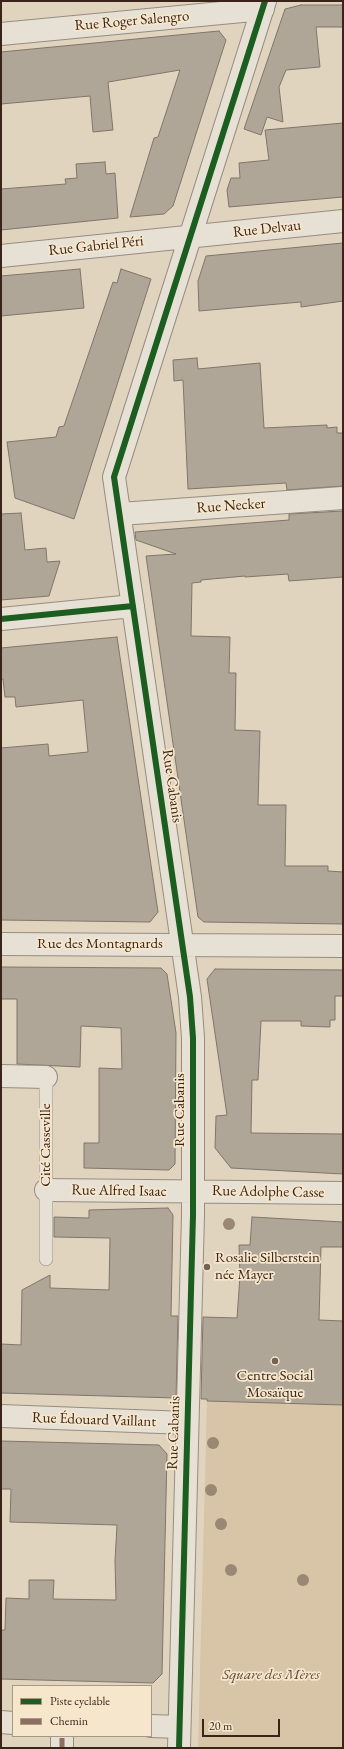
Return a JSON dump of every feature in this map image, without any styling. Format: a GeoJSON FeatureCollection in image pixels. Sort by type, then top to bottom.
{"type":"FeatureCollection","features":[{"type":"Feature","properties":{"kind":"street","name":"Rue Roger Salengro"},"geometry":{"type":"LineString","coordinates":[[1,34],[264,5]]}},
{"type":"Feature","properties":{"kind":"street"},"geometry":{"type":"LineString","coordinates":[[190,237],[264,5]]}},
{"type":"Feature","properties":{"kind":"street","name":"Rue Delvau"},"geometry":{"type":"LineString","coordinates":[[190,237],[343,221]]}},
{"type":"Feature","properties":{"kind":"street","name":"Rue Gabriel Péri"},"geometry":{"type":"LineString","coordinates":[[1,256],[190,237]]}},
{"type":"Feature","properties":{"kind":"street","name":"Rue Cabanis"},"geometry":{"type":"LineString","coordinates":[[179,1737],[192,1191],[193,1052],[190,997],[114,477],[190,237]]}},
{"type":"Feature","properties":{"kind":"street","name":"Rue Necker"},"geometry":{"type":"LineString","coordinates":[[120,514],[343,498]]}},
{"type":"Feature","properties":{"kind":"street"},"geometry":{"type":"LineString","coordinates":[[1,619],[133,606]]}},
{"type":"Feature","properties":{"kind":"street","name":"Rue des Montagnards"},"geometry":{"type":"LineString","coordinates":[[1,944],[343,946]]}},
{"type":"Feature","properties":{"kind":"street","name":"Cité Casseville"},"geometry":{"type":"LineString","coordinates":[[1,1076],[46,1076]]}},
{"type":"Feature","properties":{"kind":"street","name":"Rue Alfred Isaac"},"geometry":{"type":"LineString","coordinates":[[46,1190],[192,1191]]}},
{"type":"Feature","properties":{"kind":"street","name":"Rue Adolphe Casse"},"geometry":{"type":"LineString","coordinates":[[192,1191],[343,1193]]}},
{"type":"Feature","properties":{"kind":"street","name":"Rue Édouard Vaillant"},"geometry":{"type":"LineString","coordinates":[[1,1416],[187,1423]]}},
{"type":"Feature","properties":{"kind":"street"},"geometry":{"type":"LineString","coordinates":[[1,1722],[12,1723]]}},
{"type":"Feature","properties":{"kind":"street"},"geometry":{"type":"LineString","coordinates":[[152,1726],[179,1737]]}},
{"type":"Feature","properties":{"kind":"street"},"geometry":{"type":"LineString","coordinates":[[62,1737],[62,1748]]}},
{"type":"Feature","properties":{"kind":"lane","name":"Cité Casseville"},"geometry":{"type":"LineString","coordinates":[[46,1076],[46,1259]]}},
{"type":"Feature","properties":{"kind":"green space","name":"Square des Mères"},"geometry":{"type":"Polygon","coordinates":[[[207,1401],[343,1405],[343,1748],[198,1748],[207,1401]]]}},
{"type":"Feature","properties":{"kind":"building"},"geometry":{"type":"Polygon","coordinates":[[[301,5],[343,5],[343,27],[316,27],[320,67],[286,70],[279,87],[283,122],[267,117],[261,135],[244,129],[285,9],[301,5]]]}},
{"type":"Feature","properties":{"kind":"building"},"geometry":{"type":"Polygon","coordinates":[[[219,31],[226,40],[173,206],[164,214],[130,217],[154,138],[158,137],[180,70],[108,82],[113,130],[93,132],[90,96],[1,104],[1,52],[219,31]]]}},
{"type":"Feature","properties":{"kind":"building"},"geometry":{"type":"Polygon","coordinates":[[[343,123],[343,197],[229,207],[227,190],[231,178],[240,178],[239,163],[269,160],[265,130],[343,123]]]}},
{"type":"Feature","properties":{"kind":"building"},"geometry":{"type":"Polygon","coordinates":[[[105,162],[106,174],[115,173],[118,218],[1,230],[1,189],[66,184],[65,179],[77,178],[76,164],[105,162]]]}},
{"type":"Feature","properties":{"kind":"building"},"geometry":{"type":"Polygon","coordinates":[[[343,243],[343,301],[301,307],[301,302],[199,311],[198,281],[206,256],[343,243]]]}},
{"type":"Feature","properties":{"kind":"building"},"geometry":{"type":"Polygon","coordinates":[[[80,269],[84,308],[1,316],[1,276],[80,269]]]}},
{"type":"Feature","properties":{"kind":"building"},"geometry":{"type":"Polygon","coordinates":[[[121,269],[151,279],[74,519],[15,498],[7,442],[56,437],[59,427],[64,426],[113,282],[117,283],[121,269]]]}},
{"type":"Feature","properties":{"kind":"building"},"geometry":{"type":"Polygon","coordinates":[[[197,358],[198,369],[260,363],[264,428],[327,425],[327,428],[337,427],[337,433],[343,433],[343,486],[287,490],[286,483],[188,489],[183,380],[174,381],[173,360],[197,358]]]}},
{"type":"Feature","properties":{"kind":"building"},"geometry":{"type":"Polygon","coordinates":[[[343,511],[343,577],[289,581],[288,574],[201,580],[201,582],[192,583],[191,636],[230,637],[229,673],[236,673],[235,730],[260,731],[258,805],[286,805],[285,866],[328,866],[328,871],[343,872],[343,924],[204,922],[198,917],[146,556],[176,554],[136,540],[135,532],[289,520],[289,514],[343,511]]]}},
{"type":"Feature","properties":{"kind":"building"},"geometry":{"type":"Polygon","coordinates":[[[21,513],[25,550],[46,548],[47,562],[60,561],[49,596],[1,600],[1,514],[21,513]]]}},
{"type":"Feature","properties":{"kind":"building"},"geometry":{"type":"Polygon","coordinates":[[[117,637],[158,912],[150,922],[1,920],[1,748],[48,744],[49,756],[88,752],[83,700],[16,707],[15,697],[5,697],[3,679],[1,679],[1,648],[117,637]]]}},
{"type":"Feature","properties":{"kind":"building"},"geometry":{"type":"Polygon","coordinates":[[[1,967],[161,968],[167,974],[176,1033],[175,1164],[169,1170],[84,1168],[84,1143],[99,1143],[99,1068],[122,1069],[121,1028],[81,1026],[80,1067],[17,1064],[17,999],[1,999],[1,967]]]}},
{"type":"Feature","properties":{"kind":"building"},"geometry":{"type":"Polygon","coordinates":[[[215,969],[343,970],[343,996],[335,996],[335,1020],[330,1020],[330,1027],[301,1026],[301,1021],[261,1021],[258,1080],[252,1080],[251,1133],[343,1134],[343,1174],[231,1168],[215,1148],[216,1116],[227,1115],[207,979],[215,969]]]}},
{"type":"Feature","properties":{"kind":"building"},"geometry":{"type":"Polygon","coordinates":[[[168,1208],[173,1215],[171,1316],[178,1316],[176,1398],[1,1393],[1,1344],[21,1345],[22,1290],[50,1275],[50,1288],[109,1290],[110,1238],[54,1237],[54,1217],[89,1218],[89,1210],[168,1208]]]}},
{"type":"Feature","properties":{"kind":"building"},"geometry":{"type":"Polygon","coordinates":[[[252,1217],[343,1222],[343,1247],[321,1247],[319,1320],[343,1321],[343,1405],[207,1401],[207,1399],[201,1399],[203,1317],[237,1318],[240,1276],[239,1245],[250,1245],[252,1217]]]}},
{"type":"Feature","properties":{"kind":"building"},"geometry":{"type":"Polygon","coordinates":[[[1,1441],[159,1445],[167,1454],[162,1674],[153,1683],[1,1679],[1,1630],[5,1630],[6,1598],[29,1599],[29,1580],[54,1580],[53,1599],[116,1600],[115,1561],[117,1525],[10,1522],[11,1489],[1,1489],[1,1441]]]}},
{"type":"Feature","properties":{"kind":"marked path"},"geometry":{"type":"LineString","coordinates":[[62,1737],[62,1748]]}},
{"type":"Feature","properties":{"kind":"cycle path"},"geometry":{"type":"LineString","coordinates":[[179,1748],[193,1215],[193,1038],[190,997],[114,477],[265,1]]}},
{"type":"Feature","properties":{"kind":"cycle path"},"geometry":{"type":"LineString","coordinates":[[1,619],[133,606]]}},
{"type":"Feature","properties":{"kind":"place","name":"Rosalie Silberstein née Mayer"},"geometry":{"type":"Point","coordinates":[207,1267]}},
{"type":"Feature","properties":{"kind":"place","name":"Centre Social Mosaïque"},"geometry":{"type":"Point","coordinates":[275,1361]}}]}
